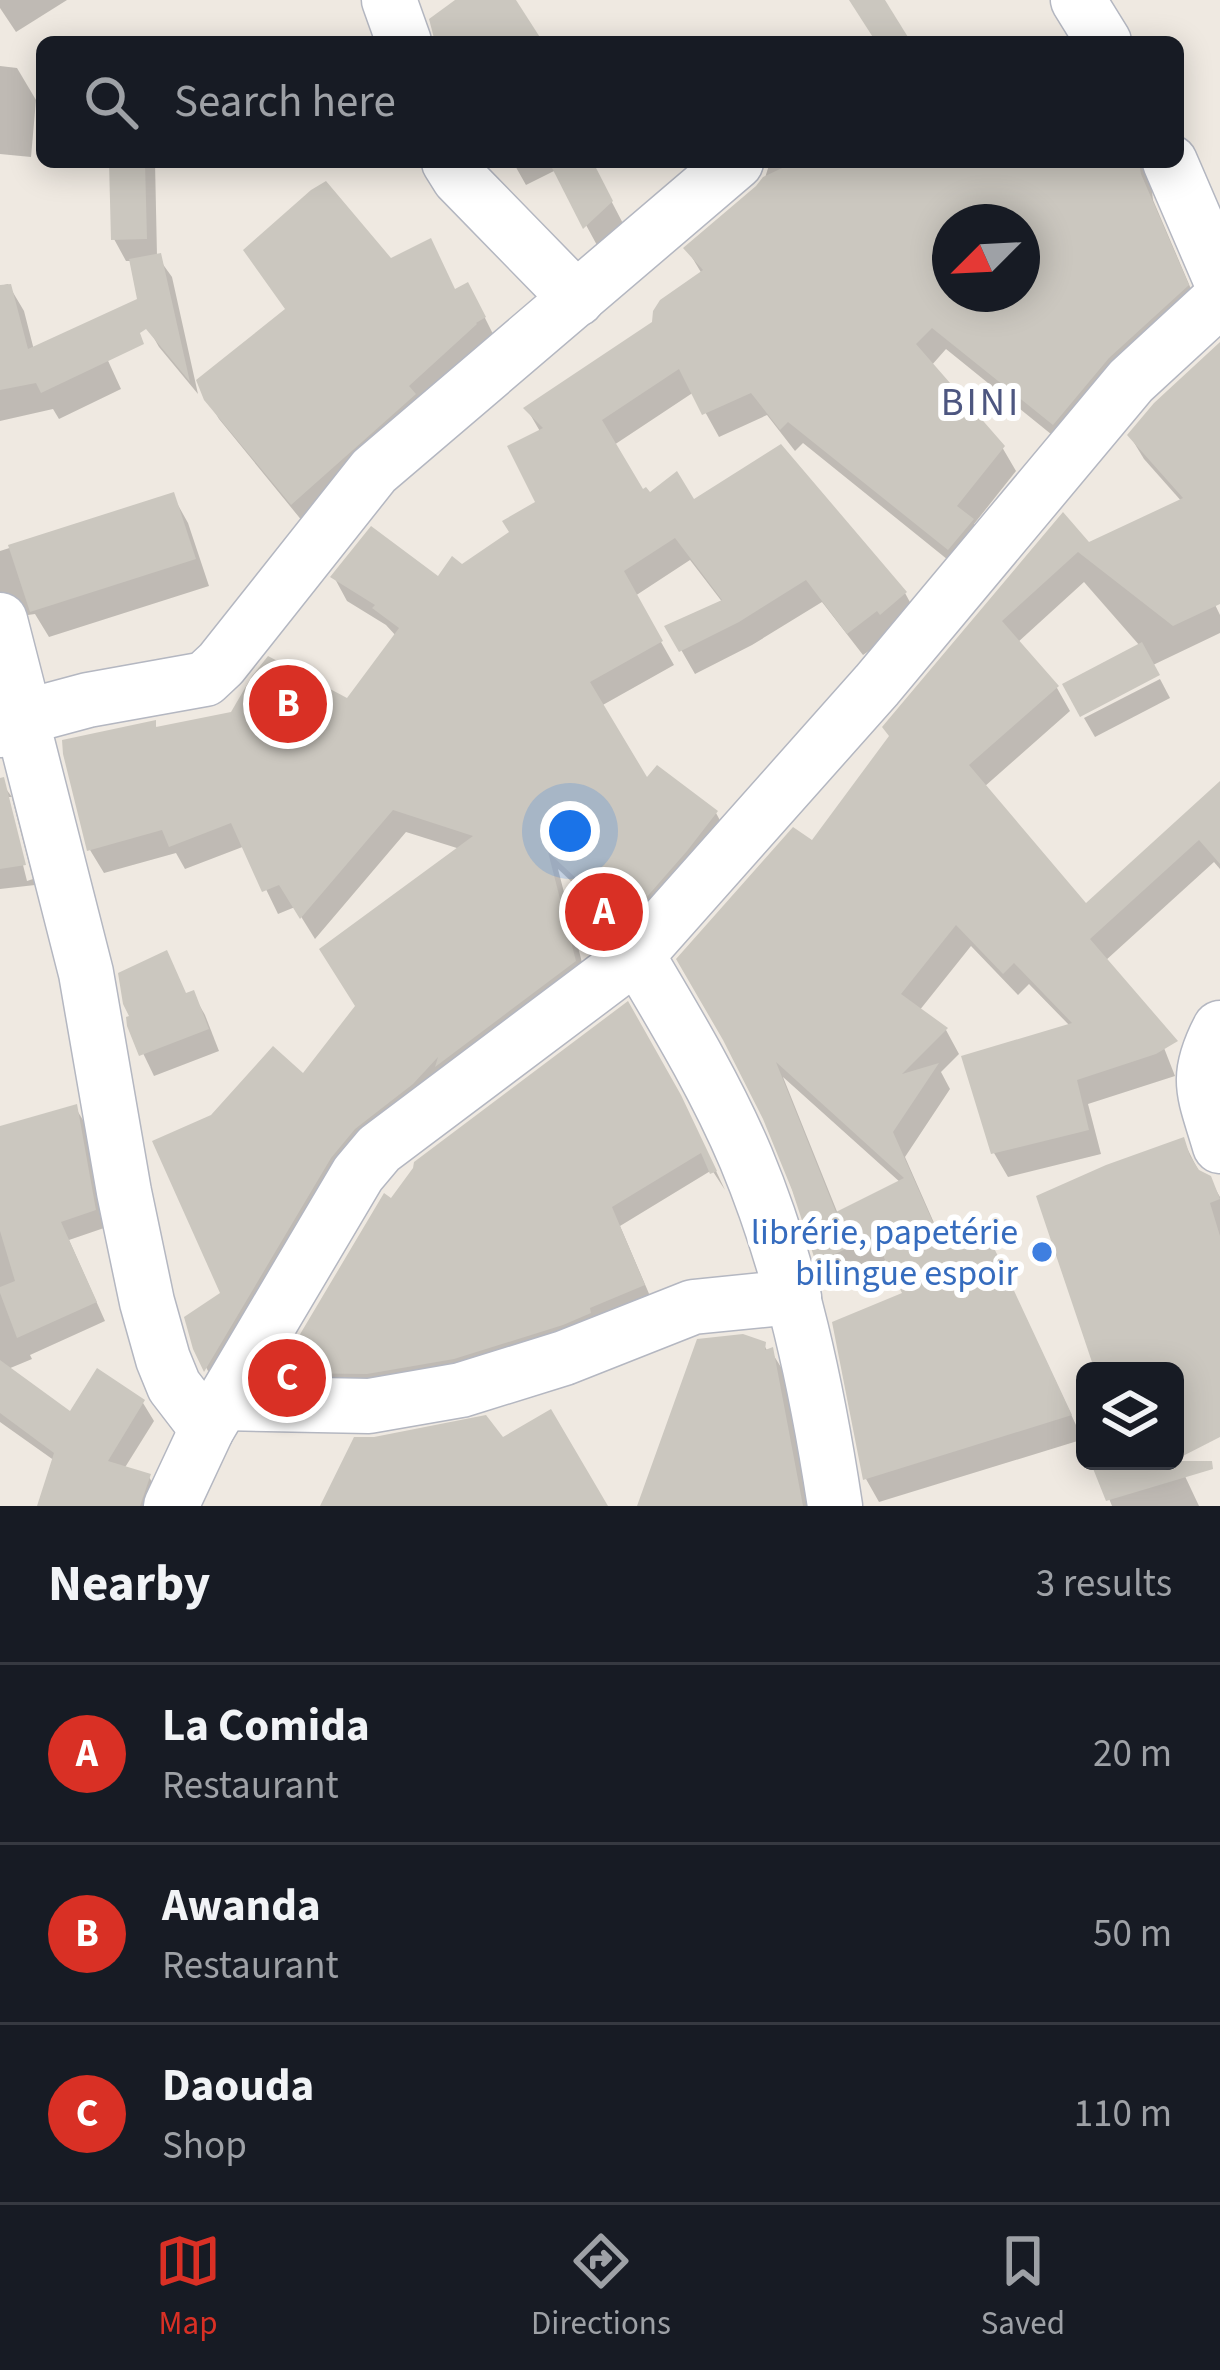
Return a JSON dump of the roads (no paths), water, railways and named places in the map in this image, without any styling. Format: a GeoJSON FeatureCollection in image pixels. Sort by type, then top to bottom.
{"type":"FeatureCollection","features":[{"type":"Feature","properties":{"kind":"street"},"geometry":{"type":"LineString","coordinates":[[389,0],[402,36]]}},
{"type":"Feature","properties":{"kind":"street"},"geometry":{"type":"LineString","coordinates":[[1078,0],[1099,36]]}},
{"type":"Feature","properties":{"kind":"street"},"geometry":{"type":"LineString","coordinates":[[453,168],[577,298]]}},
{"type":"Feature","properties":{"kind":"street"},"geometry":{"type":"LineString","coordinates":[[10,724],[88,700],[205,679],[374,471],[729,168]]}},
{"type":"Feature","properties":{"kind":"street"},"geometry":{"type":"LineString","coordinates":[[1173,168],[1220,278]]}},
{"type":"Feature","properties":{"kind":"street"},"geometry":{"type":"LineString","coordinates":[[171,1506],[214,1416],[358,1174],[379,1149],[637,955],[877,685],[1131,381],[1220,299]]}},
{"type":"Feature","properties":{"kind":"street"},"geometry":{"type":"LineString","coordinates":[[0,620],[18,689],[10,724],[86,973],[147,1302],[174,1386],[214,1416],[369,1406],[461,1390],[564,1358],[693,1307],[794,1297]]}},
{"type":"Feature","properties":{"kind":"street"},"geometry":{"type":"LineString","coordinates":[[637,955],[705,1073],[746,1157],[794,1297],[835,1506]]}},
{"type":"Feature","properties":{"kind":"street"},"geometry":{"type":"LineString","coordinates":[[1220,1028],[1203,1069],[1220,1146]]}},
{"type":"Feature","properties":{"kind":"place","name":"Awanda"},"geometry":{"type":"Point","coordinates":[288,704]}},
{"type":"Feature","properties":{"kind":"place","name":"La Comida"},"geometry":{"type":"Point","coordinates":[604,912]}},
{"type":"Feature","properties":{"kind":"place","name":"librérie, papetérie bilingue espoir"},"geometry":{"type":"Point","coordinates":[1042,1252]}},
{"type":"Feature","properties":{"kind":"place","name":"Daouda"},"geometry":{"type":"Point","coordinates":[287,1378]}},
{"type":"Feature","properties":{"kind":"district","name":"BINI"},"geometry":{"type":"Point","coordinates":[981,401]}}]}
